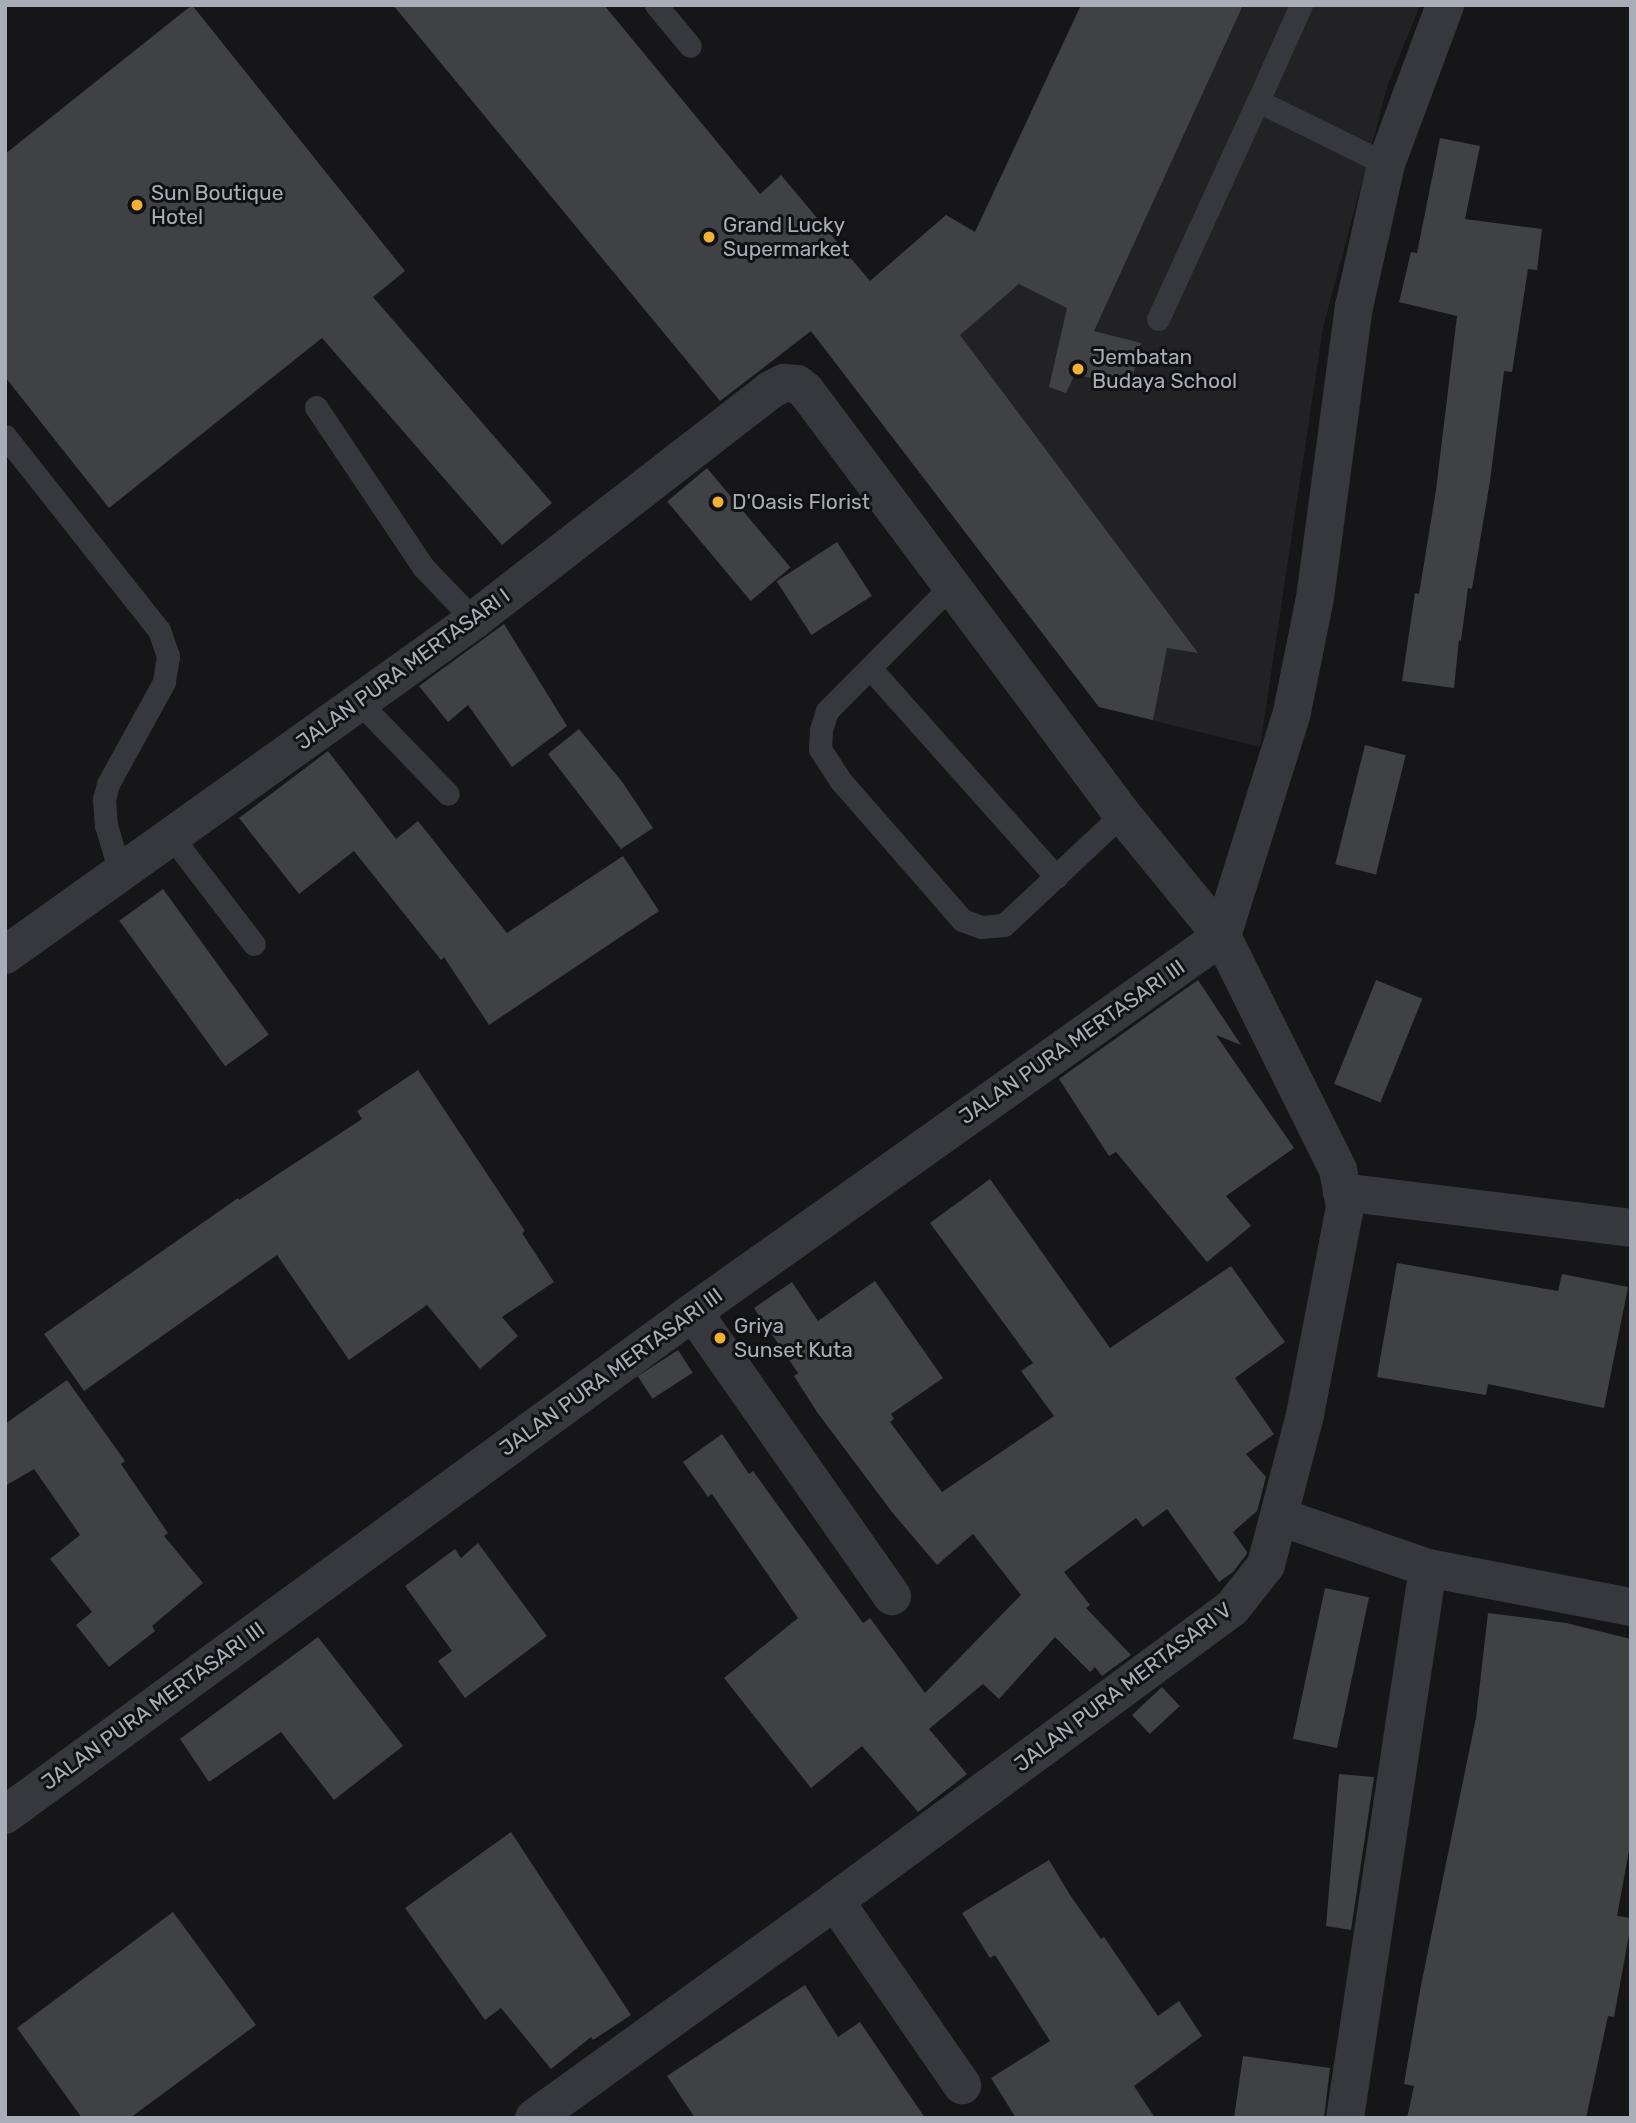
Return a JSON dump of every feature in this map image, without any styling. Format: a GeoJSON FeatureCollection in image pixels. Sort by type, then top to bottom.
{"type":"FeatureCollection","features":[{"type":"Feature","properties":{"kind":"street"},"geometry":{"type":"LineString","coordinates":[[1222,936],[1292,712],[1315,598],[1354,307],[1386,163],[1446,5]]}},
{"type":"Feature","properties":{"kind":"street","name":"JALAN PURA MERTASARI I"},"geometry":{"type":"LineString","coordinates":[[5,955],[474,620],[770,390],[784,383],[797,384]]}},
{"type":"Feature","properties":{"kind":"street","name":"JALAN PURA MERTASARI V"},"geometry":{"type":"LineString","coordinates":[[534,2118],[835,1901],[1232,1608],[1266,1565],[1280,1517],[1305,1415],[1345,1206],[1338,1170],[1222,936],[1122,814],[806,391],[797,384]]}},
{"type":"Feature","properties":{"kind":"street","name":"JALAN PURA MERTASARI III"},"geometry":{"type":"LineString","coordinates":[[5,1815],[693,1312],[1222,936]]}},
{"type":"Feature","properties":{"kind":"street"},"geometry":{"type":"LineString","coordinates":[[1342,1192],[1631,1228]]}},
{"type":"Feature","properties":{"kind":"street"},"geometry":{"type":"LineString","coordinates":[[693,1312],[892,1596]]}},
{"type":"Feature","properties":{"kind":"street"},"geometry":{"type":"LineString","coordinates":[[1280,1517],[1428,1568],[1631,1606]]}},
{"type":"Feature","properties":{"kind":"street"},"geometry":{"type":"LineString","coordinates":[[1345,2118],[1428,1568]]}},
{"type":"Feature","properties":{"kind":"street"},"geometry":{"type":"LineString","coordinates":[[835,1901],[962,2085]]}},
{"type":"Feature","properties":{"kind":"lane"},"geometry":{"type":"LineString","coordinates":[[656,5],[690,46]]}},
{"type":"Feature","properties":{"kind":"lane"},"geometry":{"type":"LineString","coordinates":[[1158,319],[1301,5]]}},
{"type":"Feature","properties":{"kind":"lane"},"geometry":{"type":"LineString","coordinates":[[1258,101],[1386,163]]}},
{"type":"Feature","properties":{"kind":"lane"},"geometry":{"type":"LineString","coordinates":[[316,407],[422,567],[474,620]]}},
{"type":"Feature","properties":{"kind":"lane"},"geometry":{"type":"LineString","coordinates":[[5,436],[159,631],[168,656],[164,682],[108,784],[104,799],[106,825],[120,872]]}},
{"type":"Feature","properties":{"kind":"lane"},"geometry":{"type":"LineString","coordinates":[[950,587],[827,711],[821,730],[821,749],[840,780],[962,920],[981,928],[1004,925],[1122,814]]}},
{"type":"Feature","properties":{"kind":"lane"},"geometry":{"type":"LineString","coordinates":[[870,668],[1056,877]]}},
{"type":"Feature","properties":{"kind":"lane"},"geometry":{"type":"LineString","coordinates":[[358,701],[448,794]]}},
{"type":"Feature","properties":{"kind":"lane"},"geometry":{"type":"LineString","coordinates":[[171,836],[254,944]]}},
{"type":"Feature","properties":{"kind":"shaded area","name":"Jembatan Budaya School"},"geometry":{"type":"Polygon","coordinates":[[[1081,5],[1420,5],[1388,84],[1323,328],[1260,747],[1099,707],[811,331],[870,281],[975,232],[1081,5]]]}},
{"type":"Feature","properties":{"kind":"building"},"geometry":{"type":"Polygon","coordinates":[[[192,5],[405,271],[373,297],[552,503],[502,545],[322,338],[109,508],[5,377],[5,154],[192,5]]]}},
{"type":"Feature","properties":{"kind":"building"},"geometry":{"type":"Polygon","coordinates":[[[393,5],[604,5],[760,194],[781,175],[870,281],[946,215],[975,232],[1081,5],[1243,5],[1094,331],[1141,343],[1130,388],[1075,374],[1066,393],[1049,387],[1067,308],[1019,284],[960,335],[1198,653],[1167,648],[1153,720],[1099,707],[811,331],[720,401],[393,5]]]}},
{"type":"Feature","properties":{"kind":"building"},"geometry":{"type":"Polygon","coordinates":[[[1440,138],[1480,146],[1465,219],[1542,229],[1537,270],[1528,269],[1512,372],[1504,371],[1490,481],[1472,589],[1468,588],[1454,688],[1402,681],[1415,593],[1419,594],[1436,490],[1457,316],[1399,302],[1411,252],[1417,253],[1440,138]]]}},
{"type":"Feature","properties":{"kind":"building"},"geometry":{"type":"Polygon","coordinates":[[[707,468],[791,568],[751,601],[667,501],[707,468]]]}},
{"type":"Feature","properties":{"kind":"building"},"geometry":{"type":"Polygon","coordinates":[[[837,542],[872,596],[811,635],[777,581],[837,542]]]}},
{"type":"Feature","properties":{"kind":"building"},"geometry":{"type":"Polygon","coordinates":[[[504,624],[567,726],[512,767],[468,705],[448,722],[419,686],[504,624]]]}},
{"type":"Feature","properties":{"kind":"building"},"geometry":{"type":"Polygon","coordinates":[[[579,729],[623,783],[653,828],[621,849],[548,754],[579,729]]]}},
{"type":"Feature","properties":{"kind":"building"},"geometry":{"type":"Polygon","coordinates":[[[1365,745],[1406,755],[1376,875],[1335,864],[1365,745]]]}},
{"type":"Feature","properties":{"kind":"building"},"geometry":{"type":"Polygon","coordinates":[[[328,751],[396,839],[418,821],[507,933],[623,856],[659,911],[489,1025],[444,957],[441,960],[354,851],[299,894],[239,818],[328,751]]]}},
{"type":"Feature","properties":{"kind":"building"},"geometry":{"type":"Polygon","coordinates":[[[163,889],[269,1035],[225,1066],[119,921],[163,889]]]}},
{"type":"Feature","properties":{"kind":"building"},"geometry":{"type":"Polygon","coordinates":[[[1198,980],[1241,1045],[1216,1035],[1294,1148],[1226,1196],[1251,1226],[1207,1262],[1116,1152],[1109,1156],[1059,1079],[1198,980]]]}},
{"type":"Feature","properties":{"kind":"building"},"geometry":{"type":"Polygon","coordinates":[[[1376,980],[1422,999],[1380,1103],[1334,1084],[1376,980]]]}},
{"type":"Feature","properties":{"kind":"building"},"geometry":{"type":"Polygon","coordinates":[[[418,1070],[525,1231],[522,1233],[554,1282],[502,1317],[518,1336],[480,1369],[427,1305],[349,1360],[277,1255],[84,1391],[44,1334],[238,1198],[239,1200],[362,1119],[357,1111],[418,1070]]]}},
{"type":"Feature","properties":{"kind":"building"},"geometry":{"type":"Polygon","coordinates":[[[990,1179],[1110,1348],[1231,1266],[1285,1342],[1235,1378],[1274,1434],[1246,1454],[1266,1477],[1257,1511],[1233,1532],[1247,1552],[1233,1572],[1219,1582],[1167,1509],[1143,1527],[1136,1518],[1064,1572],[1090,1605],[1086,1608],[1131,1655],[1102,1676],[1095,1667],[1090,1672],[1055,1637],[999,1699],[983,1684],[929,1729],[967,1774],[918,1812],[862,1746],[811,1788],[724,1678],[798,1618],[712,1494],[708,1497],[683,1462],[722,1434],[749,1474],[753,1471],[863,1623],[870,1618],[925,1693],[1021,1595],[973,1534],[937,1565],[892,1512],[817,1412],[794,1376],[798,1373],[754,1308],[792,1282],[818,1321],[875,1281],[943,1378],[891,1414],[894,1419],[890,1422],[942,1492],[1054,1416],[1021,1371],[1033,1363],[930,1223],[990,1179]]]}},
{"type":"Feature","properties":{"kind":"building"},"geometry":{"type":"Polygon","coordinates":[[[1397,1263],[1558,1291],[1562,1274],[1628,1287],[1604,1408],[1488,1384],[1486,1395],[1377,1377],[1397,1263]]]}},
{"type":"Feature","properties":{"kind":"building"},"geometry":{"type":"Polygon","coordinates":[[[678,1350],[693,1373],[652,1399],[638,1376],[678,1350]]]}},
{"type":"Feature","properties":{"kind":"building"},"geometry":{"type":"Polygon","coordinates":[[[67,1380],[125,1461],[121,1464],[168,1533],[164,1536],[203,1583],[152,1626],[155,1631],[109,1667],[76,1625],[92,1612],[50,1559],[80,1535],[34,1469],[5,1486],[5,1424],[67,1380]]]}},
{"type":"Feature","properties":{"kind":"building"},"geometry":{"type":"Polygon","coordinates":[[[478,1543],[547,1636],[465,1698],[438,1661],[452,1651],[405,1586],[455,1549],[461,1558],[478,1543]]]}},
{"type":"Feature","properties":{"kind":"building"},"geometry":{"type":"Polygon","coordinates":[[[1325,1588],[1369,1597],[1337,1748],[1293,1739],[1325,1588]]]}},
{"type":"Feature","properties":{"kind":"building"},"geometry":{"type":"Polygon","coordinates":[[[1488,1613],[1566,1623],[1631,1639],[1631,1840],[1617,1916],[1631,1918],[1631,1924],[1614,2017],[1608,2016],[1586,2118],[1407,2118],[1414,2086],[1404,2084],[1421,1985],[1476,1718],[1488,1613]]]}},
{"type":"Feature","properties":{"kind":"building"},"geometry":{"type":"Polygon","coordinates":[[[318,1637],[403,1746],[334,1800],[281,1732],[209,1782],[180,1739],[318,1637]]]}},
{"type":"Feature","properties":{"kind":"building"},"geometry":{"type":"Polygon","coordinates":[[[1162,1687],[1180,1706],[1150,1734],[1132,1715],[1162,1687]]]}},
{"type":"Feature","properties":{"kind":"building"},"geometry":{"type":"Polygon","coordinates":[[[1339,1774],[1374,1777],[1351,1930],[1326,1926],[1339,1774]]]}},
{"type":"Feature","properties":{"kind":"building"},"geometry":{"type":"Polygon","coordinates":[[[511,1832],[631,2015],[593,2040],[591,2037],[551,2069],[501,2008],[485,2020],[405,1908],[511,1832]]]}},
{"type":"Feature","properties":{"kind":"building"},"geometry":{"type":"Polygon","coordinates":[[[1049,1860],[1070,1895],[1101,1939],[1104,1937],[1158,2016],[1179,2001],[1202,2036],[1134,2086],[1155,2118],[1016,2118],[991,2078],[1050,2041],[995,1955],[990,1958],[962,1913],[1049,1860]]]}},
{"type":"Feature","properties":{"kind":"building"},"geometry":{"type":"Polygon","coordinates":[[[173,1912],[256,2025],[130,2118],[82,2118],[17,2028],[173,1912]]]}},
{"type":"Feature","properties":{"kind":"building"},"geometry":{"type":"Polygon","coordinates":[[[805,1985],[838,2037],[860,2022],[925,2118],[695,2118],[667,2076],[805,1985]]]}},
{"type":"Feature","properties":{"kind":"building"},"geometry":{"type":"Polygon","coordinates":[[[1243,2056],[1330,2068],[1324,2118],[1234,2118],[1243,2056]]]}},
{"type":"Feature","properties":{"kind":"place","name":"Sun Boutique Hotel"},"geometry":{"type":"Point","coordinates":[137,205]}},
{"type":"Feature","properties":{"kind":"place","name":"Grand Lucky Supermarket"},"geometry":{"type":"Point","coordinates":[709,237]}},
{"type":"Feature","properties":{"kind":"place","name":"Jembatan Budaya School"},"geometry":{"type":"Point","coordinates":[1078,369]}},
{"type":"Feature","properties":{"kind":"place","name":"D'Oasis Florist"},"geometry":{"type":"Point","coordinates":[718,502]}},
{"type":"Feature","properties":{"kind":"place","name":"Griya Sunset Kuta"},"geometry":{"type":"Point","coordinates":[720,1338]}}]}
